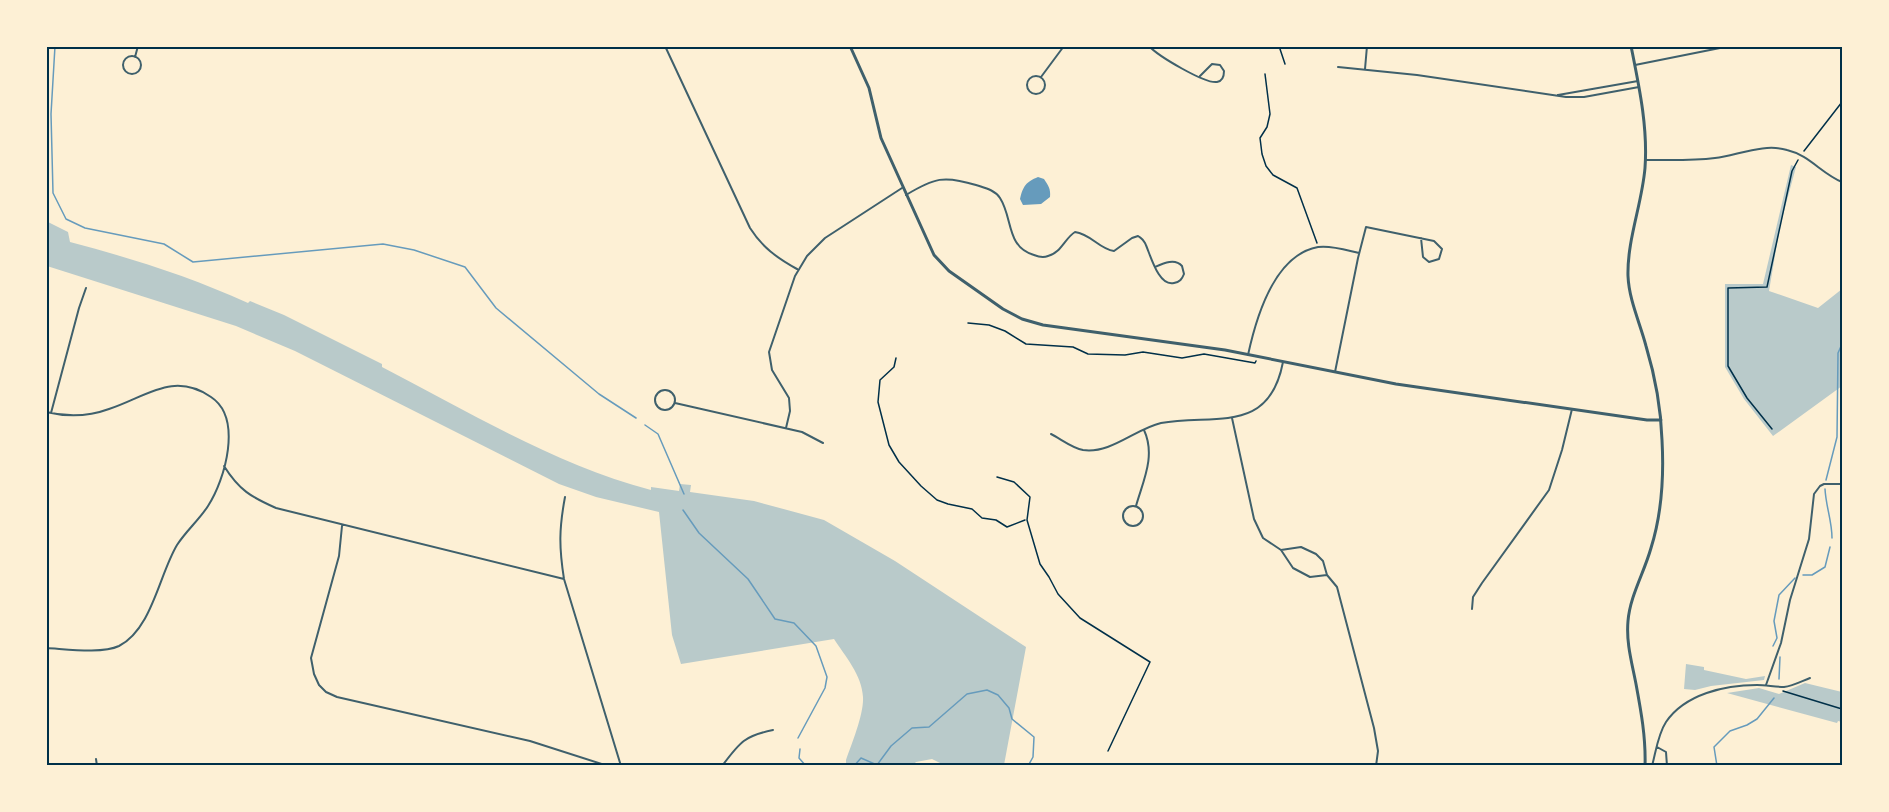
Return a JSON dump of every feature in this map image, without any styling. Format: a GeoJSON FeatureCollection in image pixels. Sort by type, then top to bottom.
{"type":"FeatureCollection","features":[{"type":"Feature","properties":{"kind":"street"},"geometry":{"type":"LineString","coordinates":[[135,57],[138,46]]}},
{"type":"Feature","properties":{"kind":"street"},"geometry":{"type":"LineString","coordinates":[[664,46],[750,228],[758,241],[770,252],[798,269]]}},
{"type":"Feature","properties":{"kind":"street"},"geometry":{"type":"LineString","coordinates":[[850,46],[867,82],[878,130],[930,249],[949,271],[1015,316],[1043,325],[1256,356],[1411,386],[1660,420]]}},
{"type":"Feature","properties":{"kind":"street"},"geometry":{"type":"LineString","coordinates":[[1041,77],[1064,46]]}},
{"type":"Feature","properties":{"kind":"street"},"geometry":{"type":"LineString","coordinates":[[1149,46],[1167,61],[1200,76],[1216,82],[1223,78],[1224,71],[1220,64],[1212,64],[1200,76]]}},
{"type":"Feature","properties":{"kind":"street"},"geometry":{"type":"LineString","coordinates":[[1365,69],[1367,46]]}},
{"type":"Feature","properties":{"kind":"street"},"geometry":{"type":"LineString","coordinates":[[1631,46],[1644,122],[1645,160],[1628,278],[1633,305],[1648,353],[1660,420],[1662,470],[1659,515],[1651,548],[1631,603],[1628,628],[1630,654],[1641,716],[1645,765]]}},
{"type":"Feature","properties":{"kind":"street"},"geometry":{"type":"LineString","coordinates":[[1635,65],[1730,46]]}},
{"type":"Feature","properties":{"kind":"street"},"geometry":{"type":"LineString","coordinates":[[128,57],[135,57],[140,60],[140,70],[135,74],[128,74],[122,63],[128,57]]}},
{"type":"Feature","properties":{"kind":"street"},"geometry":{"type":"LineString","coordinates":[[1338,67],[1584,97],[1639,87]]}},
{"type":"Feature","properties":{"kind":"street"},"geometry":{"type":"LineString","coordinates":[[1035,76],[1041,77],[1045,83],[1044,90],[1040,94],[1032,94],[1027,86],[1028,80],[1035,76]]}},
{"type":"Feature","properties":{"kind":"street"},"geometry":{"type":"LineString","coordinates":[[1556,95],[1638,81]]}},
{"type":"Feature","properties":{"kind":"street"},"geometry":{"type":"LineString","coordinates":[[1645,160],[1707,159],[1770,148],[1789,150],[1801,155],[1831,177],[1842,182]]}},
{"type":"Feature","properties":{"kind":"street"},"geometry":{"type":"LineString","coordinates":[[906,195],[938,179],[956,178],[986,188],[999,197],[1014,240],[1030,254],[1042,257],[1054,254],[1075,232],[1084,233],[1107,249],[1114,251],[1138,236],[1143,240],[1155,267],[1168,283],[1179,281],[1184,274],[1182,266],[1176,262],[1167,262],[1155,267]]}},
{"type":"Feature","properties":{"kind":"street"},"geometry":{"type":"LineString","coordinates":[[786,428],[790,411],[789,398],[772,370],[769,352],[798,269],[825,238],[903,188]]}},
{"type":"Feature","properties":{"kind":"street"},"geometry":{"type":"LineString","coordinates":[[1335,372],[1366,227],[1421,238],[1434,241],[1440,245],[1442,252],[1439,259],[1429,262],[1423,258],[1421,238]]}},
{"type":"Feature","properties":{"kind":"street"},"geometry":{"type":"LineString","coordinates":[[1248,355],[1257,319],[1282,271],[1298,255],[1318,247],[1331,247],[1359,253]]}},
{"type":"Feature","properties":{"kind":"street"},"geometry":{"type":"LineString","coordinates":[[51,413],[86,288]]}},
{"type":"Feature","properties":{"kind":"street"},"geometry":{"type":"LineString","coordinates":[[1050,434],[1076,448],[1091,450],[1105,448],[1163,423],[1232,418],[1249,413],[1265,401],[1277,382],[1283,362]]}},
{"type":"Feature","properties":{"kind":"street"},"geometry":{"type":"LineString","coordinates":[[46,412],[71,415],[94,414],[168,386],[188,386],[213,398],[221,407],[227,421],[230,440],[224,466],[210,504],[177,545],[151,606],[138,628],[126,640],[109,649],[46,648]]}},
{"type":"Feature","properties":{"kind":"street"},"geometry":{"type":"LineString","coordinates":[[666,390],[673,394],[675,403],[672,408],[662,410],[657,407],[655,398],[659,392],[666,390]]}},
{"type":"Feature","properties":{"kind":"street"},"geometry":{"type":"LineString","coordinates":[[675,403],[786,428],[810,435],[822,443]]}},
{"type":"Feature","properties":{"kind":"street"},"geometry":{"type":"LineString","coordinates":[[1472,609],[1473,597],[1549,490],[1572,409]]}},
{"type":"Feature","properties":{"kind":"street"},"geometry":{"type":"LineString","coordinates":[[1232,418],[1256,526],[1268,542],[1281,550],[1289,565],[1307,576],[1327,575]]}},
{"type":"Feature","properties":{"kind":"street"},"geometry":{"type":"LineString","coordinates":[[1136,506],[1149,461],[1149,443],[1144,430]]}},
{"type":"Feature","properties":{"kind":"street"},"geometry":{"type":"LineString","coordinates":[[224,466],[233,481],[253,498],[276,508],[564,579]]}},
{"type":"Feature","properties":{"kind":"street"},"geometry":{"type":"LineString","coordinates":[[1766,685],[1781,643],[1790,600],[1809,539],[1814,494],[1824,484],[1842,484]]}},
{"type":"Feature","properties":{"kind":"street"},"geometry":{"type":"LineString","coordinates":[[565,497],[559,528],[564,579],[621,765]]}},
{"type":"Feature","properties":{"kind":"street"},"geometry":{"type":"LineString","coordinates":[[1129,506],[1136,506],[1141,510],[1142,519],[1139,524],[1131,525],[1124,520],[1123,514],[1129,506]]}},
{"type":"Feature","properties":{"kind":"street"},"geometry":{"type":"LineString","coordinates":[[342,526],[339,555],[311,658],[318,685],[326,692],[360,704],[530,741],[608,765]]}},
{"type":"Feature","properties":{"kind":"street"},"geometry":{"type":"LineString","coordinates":[[1281,550],[1296,546],[1305,548],[1320,557],[1327,575],[1334,582],[1342,600],[1376,737],[1378,751],[1376,765]]}},
{"type":"Feature","properties":{"kind":"street"},"geometry":{"type":"LineString","coordinates":[[1652,765],[1665,723],[1687,702],[1727,688],[1788,686],[1810,678]]}},
{"type":"Feature","properties":{"kind":"street"},"geometry":{"type":"LineString","coordinates":[[722,765],[743,740],[774,730]]}},
{"type":"Feature","properties":{"kind":"street"},"geometry":{"type":"LineString","coordinates":[[1657,747],[1666,752],[1667,765]]}},
{"type":"Feature","properties":{"kind":"street"},"geometry":{"type":"LineString","coordinates":[[96,759],[97,765]]}},
{"type":"Feature","properties":{"kind":"path"},"geometry":{"type":"LineString","coordinates":[[1279,46],[1285,64]]}},
{"type":"Feature","properties":{"kind":"path"},"geometry":{"type":"LineString","coordinates":[[1265,74],[1270,114],[1267,127],[1260,138],[1262,154],[1266,166],[1273,175],[1297,188],[1318,247]]}},
{"type":"Feature","properties":{"kind":"path"},"geometry":{"type":"LineString","coordinates":[[1772,429],[1747,398],[1728,366],[1728,288],[1767,287],[1792,171],[1801,155],[1842,102]]}},
{"type":"Feature","properties":{"kind":"path"},"geometry":{"type":"LineString","coordinates":[[968,323],[989,325],[1005,331],[1026,344],[1073,347],[1088,354],[1125,355],[1143,352],[1182,358],[1204,354],[1255,363],[1256,356]]}},
{"type":"Feature","properties":{"kind":"path"},"geometry":{"type":"LineString","coordinates":[[896,358],[894,367],[880,380],[878,402],[889,445],[899,462],[926,492],[937,500],[972,509],[982,518],[996,520],[1007,526],[1027,520]]}},
{"type":"Feature","properties":{"kind":"path"},"geometry":{"type":"LineString","coordinates":[[997,477],[1014,482],[1029,494],[1031,499],[1027,520],[1040,564],[1053,588],[1065,603],[1080,618],[1150,662],[1108,751]]}},
{"type":"Feature","properties":{"kind":"path"},"geometry":{"type":"LineString","coordinates":[[1780,691],[1842,709]]}},
{"type":"Feature","properties":{"kind":"shaded area"},"geometry":{"type":"Polygon","coordinates":[[[1791,165],[1796,167],[1780,226],[1769,291],[1818,308],[1842,289],[1842,386],[1773,436],[1744,399],[1725,367],[1725,284],[1763,284],[1791,165]]]}},
{"type":"Feature","properties":{"kind":"shaded area"},"geometry":{"type":"Polygon","coordinates":[[[46,221],[68,232],[70,242],[161,269],[284,315],[382,364],[382,367],[480,419],[581,467],[651,490],[651,487],[679,491],[680,484],[691,485],[690,492],[754,501],[824,520],[895,561],[1026,647],[1004,765],[944,765],[932,759],[916,762],[913,765],[846,765],[860,720],[863,697],[856,673],[834,639],[681,664],[672,635],[659,512],[596,497],[559,484],[295,351],[236,326],[47,266],[46,221]]]}},
{"type":"Feature","properties":{"kind":"shaded area"},"geometry":{"type":"Polygon","coordinates":[[[1686,664],[1746,679],[1765,676],[1764,680],[1695,690],[1684,689],[1686,664]]]}},
{"type":"Feature","properties":{"kind":"shaded area"},"geometry":{"type":"Polygon","coordinates":[[[1805,683],[1842,692],[1842,722],[1837,723],[1727,693],[1759,688],[1779,694],[1805,683]]]}},
{"type":"Feature","properties":{"kind":"water"},"geometry":{"type":"Polygon","coordinates":[[[1038,177],[1047,183],[1050,197],[1041,204],[1023,205],[1020,199],[1024,188],[1038,177]]]}},
{"type":"Feature","properties":{"kind":"waterway"},"geometry":{"type":"LineString","coordinates":[[55,46],[51,114],[53,193],[66,219],[85,228],[164,244],[193,262],[383,244],[414,250],[465,267],[496,308],[599,394],[636,418]]}},
{"type":"Feature","properties":{"kind":"waterway"},"geometry":{"type":"LineString","coordinates":[[1826,480],[1837,437],[1838,353],[1842,344]]}},
{"type":"Feature","properties":{"kind":"waterway"},"geometry":{"type":"LineString","coordinates":[[645,425],[658,434],[684,494]]}},
{"type":"Feature","properties":{"kind":"waterway"},"geometry":{"type":"LineString","coordinates":[[1825,489],[1832,538]]}},
{"type":"Feature","properties":{"kind":"waterway"},"geometry":{"type":"LineString","coordinates":[[683,510],[699,533],[748,579],[775,619],[794,623],[816,646],[827,677],[825,688],[798,738]]}},
{"type":"Feature","properties":{"kind":"waterway"},"geometry":{"type":"LineString","coordinates":[[1803,575],[1812,575],[1825,567],[1830,547]]}},
{"type":"Feature","properties":{"kind":"waterway"},"geometry":{"type":"LineString","coordinates":[[1773,646],[1777,638],[1774,621],[1779,595],[1795,578]]}},
{"type":"Feature","properties":{"kind":"waterway"},"geometry":{"type":"LineString","coordinates":[[1779,679],[1780,657]]}},
{"type":"Feature","properties":{"kind":"waterway"},"geometry":{"type":"LineString","coordinates":[[854,766],[861,758],[877,765],[891,746],[912,728],[929,727],[967,694],[987,690],[998,695],[1009,708],[1012,719],[1034,737],[1033,757],[1028,766]]}},
{"type":"Feature","properties":{"kind":"waterway"},"geometry":{"type":"LineString","coordinates":[[1717,766],[1714,747],[1730,731],[1757,719],[1774,698]]}},
{"type":"Feature","properties":{"kind":"waterway"},"geometry":{"type":"LineString","coordinates":[[800,749],[799,758],[806,766]]}}]}
